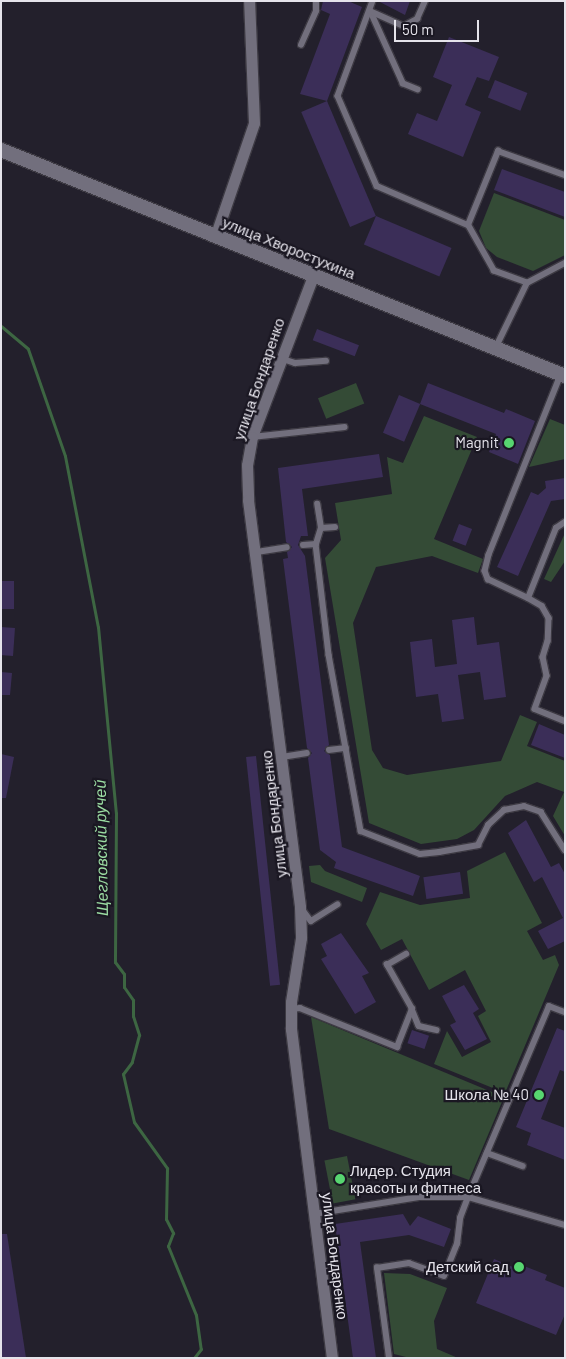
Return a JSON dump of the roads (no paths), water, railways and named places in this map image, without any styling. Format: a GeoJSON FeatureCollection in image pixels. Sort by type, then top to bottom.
{"type":"FeatureCollection","features":[{"type":"Feature","properties":{"kind":"street"},"geometry":{"type":"LineString","coordinates":[[215,237],[254,123],[249,1]]}},
{"type":"Feature","properties":{"kind":"street","name":"улица Хворостухина"},"geometry":{"type":"LineString","coordinates":[[1,150],[563,375]]}},
{"type":"Feature","properties":{"kind":"street","name":"улица Бондаренко"},"geometry":{"type":"LineString","coordinates":[[313,276],[280,358],[252,438],[248,465],[248,500],[257,552],[300,907],[301,938],[290,1029],[332,1358]]}},
{"type":"Feature","properties":{"kind":"lane"},"geometry":{"type":"LineString","coordinates":[[301,46],[316,11],[316,1]]}},
{"type":"Feature","properties":{"kind":"lane"},"geometry":{"type":"LineString","coordinates":[[373,1],[338,96],[377,186],[468,224],[494,271],[526,283]]}},
{"type":"Feature","properties":{"kind":"lane"},"geometry":{"type":"LineString","coordinates":[[370,12],[404,26],[417,19],[425,1]]}},
{"type":"Feature","properties":{"kind":"lane"},"geometry":{"type":"LineString","coordinates":[[370,12],[403,84],[418,90]]}},
{"type":"Feature","properties":{"kind":"lane"},"geometry":{"type":"LineString","coordinates":[[468,224],[498,151],[565,175]]}},
{"type":"Feature","properties":{"kind":"lane"},"geometry":{"type":"LineString","coordinates":[[496,347],[526,283],[565,263]]}},
{"type":"Feature","properties":{"kind":"lane"},"geometry":{"type":"LineString","coordinates":[[280,358],[295,363],[326,361]]}},
{"type":"Feature","properties":{"kind":"lane"},"geometry":{"type":"LineString","coordinates":[[563,375],[484,571],[494,584],[542,606],[549,618],[548,641],[543,657],[547,676],[535,709],[565,721]]}},
{"type":"Feature","properties":{"kind":"lane"},"geometry":{"type":"LineString","coordinates":[[252,438],[344,427]]}},
{"type":"Feature","properties":{"kind":"lane"},"geometry":{"type":"LineString","coordinates":[[318,504],[321,528],[316,544],[329,655],[361,831],[420,854],[438,852],[478,845],[488,825],[504,810],[524,806],[541,812],[565,850]]}},
{"type":"Feature","properties":{"kind":"lane"},"geometry":{"type":"LineString","coordinates":[[528,598],[556,528],[565,522]]}},
{"type":"Feature","properties":{"kind":"lane"},"geometry":{"type":"LineString","coordinates":[[321,528],[335,527]]}},
{"type":"Feature","properties":{"kind":"lane"},"geometry":{"type":"LineString","coordinates":[[303,546],[316,544]]}},
{"type":"Feature","properties":{"kind":"lane"},"geometry":{"type":"LineString","coordinates":[[257,552],[287,547]]}},
{"type":"Feature","properties":{"kind":"lane"},"geometry":{"type":"LineString","coordinates":[[329,750],[346,748]]}},
{"type":"Feature","properties":{"kind":"lane"},"geometry":{"type":"LineString","coordinates":[[282,757],[308,753]]}},
{"type":"Feature","properties":{"kind":"lane"},"geometry":{"type":"LineString","coordinates":[[300,907],[311,921],[337,905]]}},
{"type":"Feature","properties":{"kind":"lane"},"geometry":{"type":"LineString","coordinates":[[406,954],[387,965],[412,1009],[419,1026],[437,1030]]}},
{"type":"Feature","properties":{"kind":"lane"},"geometry":{"type":"LineString","coordinates":[[389,1358],[377,1268],[409,1263],[444,1276],[457,1244],[460,1218],[468,1197],[549,1006],[565,1012]]}},
{"type":"Feature","properties":{"kind":"lane"},"geometry":{"type":"LineString","coordinates":[[291,1009],[300,1008],[396,1047],[412,1009]]}},
{"type":"Feature","properties":{"kind":"lane"},"geometry":{"type":"LineString","coordinates":[[487,1153],[523,1166]]}},
{"type":"Feature","properties":{"kind":"lane"},"geometry":{"type":"LineString","coordinates":[[314,1214],[419,1197],[468,1197],[565,1225]]}},
{"type":"Feature","properties":{"kind":"waterway","name":"Щегловский ручей"},"geometry":{"type":"LineString","coordinates":[[1,326],[28,349],[65,456],[98,627],[116,813],[115,962],[124,974],[124,987],[133,1000],[133,1016],[139,1035],[132,1062],[123,1074],[134,1122],[167,1168],[166,1219],[173,1233],[168,1246],[196,1315],[201,1349],[194,1358]]}},
{"type":"Feature","properties":{"kind":"place","name":"Magnit"},"geometry":{"type":"Point","coordinates":[509,443]}},
{"type":"Feature","properties":{"kind":"place","name":"Школа № 40"},"geometry":{"type":"Point","coordinates":[539,1095]}},
{"type":"Feature","properties":{"kind":"place","name":"Лидер. Студия красоты и фитнеса"},"geometry":{"type":"Point","coordinates":[340,1179]}},
{"type":"Feature","properties":{"kind":"place","name":"Детский сад"},"geometry":{"type":"Point","coordinates":[519,1267]}}]}
